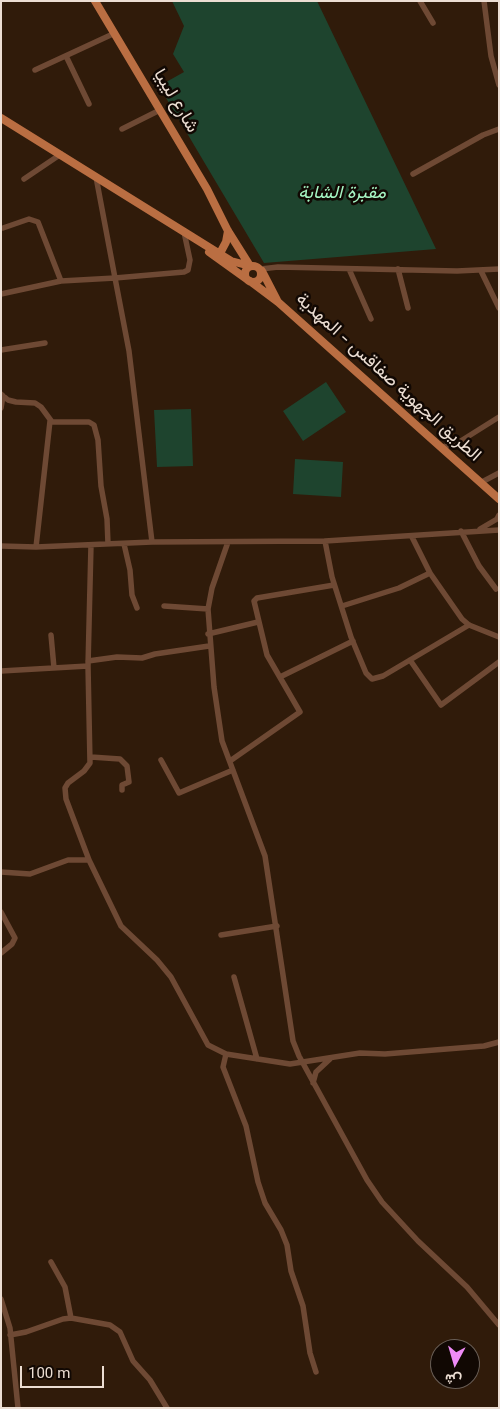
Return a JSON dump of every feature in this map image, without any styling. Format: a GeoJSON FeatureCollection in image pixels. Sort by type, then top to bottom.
{"type":"FeatureCollection","features":[{"type":"Feature","properties":{"kind":"main road","name":"شارع ليبيا"},"geometry":{"type":"LineString","coordinates":[[95,1],[224,220],[228,231],[257,268]]}},
{"type":"Feature","properties":{"kind":"main road","name":"الطريق الجهوية صفاقس - المهدية"},"geometry":{"type":"LineString","coordinates":[[1,118],[196,238],[278,302],[498,498]]}},
{"type":"Feature","properties":{"kind":"main road","name":"شارع ليبيا"},"geometry":{"type":"LineString","coordinates":[[224,220],[232,228],[257,268]]}},
{"type":"Feature","properties":{"kind":"main road"},"geometry":{"type":"LineString","coordinates":[[219,256],[226,242],[228,231]]}},
{"type":"Feature","properties":{"kind":"main road","name":"الطريق الجهوية صفاقس - المهدية"},"geometry":{"type":"LineString","coordinates":[[219,256],[257,268],[278,302]]}},
{"type":"Feature","properties":{"kind":"main road"},"geometry":{"type":"LineString","coordinates":[[257,268],[260,279],[249,281],[245,272],[257,268]]}},
{"type":"Feature","properties":{"kind":"street"},"geometry":{"type":"LineString","coordinates":[[420,1],[433,23]]}},
{"type":"Feature","properties":{"kind":"street"},"geometry":{"type":"LineString","coordinates":[[484,1],[491,56],[499,84]]}},
{"type":"Feature","properties":{"kind":"street"},"geometry":{"type":"LineString","coordinates":[[35,70],[114,33]]}},
{"type":"Feature","properties":{"kind":"street"},"geometry":{"type":"LineString","coordinates":[[66,56],[89,104]]}},
{"type":"Feature","properties":{"kind":"street"},"geometry":{"type":"LineString","coordinates":[[122,128],[160,110]]}},
{"type":"Feature","properties":{"kind":"street"},"geometry":{"type":"LineString","coordinates":[[413,174],[499,129]]}},
{"type":"Feature","properties":{"kind":"street"},"geometry":{"type":"LineString","coordinates":[[24,179],[60,154]]}},
{"type":"Feature","properties":{"kind":"street"},"geometry":{"type":"LineString","coordinates":[[96,176],[129,350],[152,542]]}},
{"type":"Feature","properties":{"kind":"street"},"geometry":{"type":"LineString","coordinates":[[3,228],[29,218],[38,222],[61,282]]}},
{"type":"Feature","properties":{"kind":"street"},"geometry":{"type":"LineString","coordinates":[[1,294],[61,282],[184,272],[188,270],[190,260],[184,232]]}},
{"type":"Feature","properties":{"kind":"street"},"geometry":{"type":"LineString","coordinates":[[257,268],[481,271],[499,269]]}},
{"type":"Feature","properties":{"kind":"street"},"geometry":{"type":"LineString","coordinates":[[349,269],[371,319]]}},
{"type":"Feature","properties":{"kind":"street"},"geometry":{"type":"LineString","coordinates":[[398,269],[408,308]]}},
{"type":"Feature","properties":{"kind":"street"},"geometry":{"type":"LineString","coordinates":[[481,271],[499,308]]}},
{"type":"Feature","properties":{"kind":"street"},"geometry":{"type":"LineString","coordinates":[[1,350],[45,343]]}},
{"type":"Feature","properties":{"kind":"street"},"geometry":{"type":"LineString","coordinates":[[1,408],[2,395],[16,402],[35,403],[42,407],[50,421],[36,547]]}},
{"type":"Feature","properties":{"kind":"street"},"geometry":{"type":"LineString","coordinates":[[442,447],[456,444],[499,417]]}},
{"type":"Feature","properties":{"kind":"street"},"geometry":{"type":"LineString","coordinates":[[50,421],[89,422],[95,427],[101,486],[107,519],[108,544]]}},
{"type":"Feature","properties":{"kind":"street"},"geometry":{"type":"LineString","coordinates":[[480,483],[499,473]]}},
{"type":"Feature","properties":{"kind":"street"},"geometry":{"type":"LineString","coordinates":[[498,498],[499,506]]}},
{"type":"Feature","properties":{"kind":"street"},"geometry":{"type":"LineString","coordinates":[[485,527],[497,519],[499,515]]}},
{"type":"Feature","properties":{"kind":"street"},"geometry":{"type":"LineString","coordinates":[[473,530],[499,524]]}},
{"type":"Feature","properties":{"kind":"street"},"geometry":{"type":"LineString","coordinates":[[1,546],[36,547],[152,542],[325,541],[412,537],[473,530],[499,530]]}},
{"type":"Feature","properties":{"kind":"street"},"geometry":{"type":"LineString","coordinates":[[461,531],[479,566],[496,589]]}},
{"type":"Feature","properties":{"kind":"street"},"geometry":{"type":"LineString","coordinates":[[412,537],[430,573],[462,619],[469,625],[499,637]]}},
{"type":"Feature","properties":{"kind":"street"},"geometry":{"type":"LineString","coordinates":[[325,541],[334,585],[352,641],[366,673],[372,679],[380,678],[469,625]]}},
{"type":"Feature","properties":{"kind":"street"},"geometry":{"type":"LineString","coordinates":[[228,542],[212,588],[208,609],[209,646],[220,727],[233,770],[265,856],[293,1041],[313,1083],[367,1180],[382,1202],[418,1241],[472,1293],[498,1323]]}},
{"type":"Feature","properties":{"kind":"street"},"geometry":{"type":"LineString","coordinates":[[124,544],[130,570],[132,595],[137,608]]}},
{"type":"Feature","properties":{"kind":"street"},"geometry":{"type":"LineString","coordinates":[[91,545],[88,664],[90,757],[88,767],[68,783],[64,792],[89,860],[121,926],[157,960],[171,977],[208,1045],[226,1054],[290,1064],[360,1053],[385,1054],[484,1046],[499,1042]]}},
{"type":"Feature","properties":{"kind":"street"},"geometry":{"type":"LineString","coordinates":[[342,606],[399,588],[430,573]]}},
{"type":"Feature","properties":{"kind":"street"},"geometry":{"type":"LineString","coordinates":[[230,761],[300,712],[267,655],[254,604],[258,598],[334,585]]}},
{"type":"Feature","properties":{"kind":"street"},"geometry":{"type":"LineString","coordinates":[[164,606],[208,609]]}},
{"type":"Feature","properties":{"kind":"street"},"geometry":{"type":"LineString","coordinates":[[208,634],[258,622]]}},
{"type":"Feature","properties":{"kind":"street"},"geometry":{"type":"LineString","coordinates":[[51,635],[54,668]]}},
{"type":"Feature","properties":{"kind":"street"},"geometry":{"type":"LineString","coordinates":[[280,677],[352,641]]}},
{"type":"Feature","properties":{"kind":"street"},"geometry":{"type":"LineString","coordinates":[[1,671],[88,664],[116,657],[142,658],[209,646]]}},
{"type":"Feature","properties":{"kind":"street"},"geometry":{"type":"LineString","coordinates":[[410,660],[441,705],[499,662]]}},
{"type":"Feature","properties":{"kind":"street"},"geometry":{"type":"LineString","coordinates":[[90,757],[120,759],[127,766],[129,782],[122,785],[122,790]]}},
{"type":"Feature","properties":{"kind":"street"},"geometry":{"type":"LineString","coordinates":[[161,760],[179,793],[233,770]]}},
{"type":"Feature","properties":{"kind":"street"},"geometry":{"type":"LineString","coordinates":[[1,872],[30,874],[68,860],[89,860]]}},
{"type":"Feature","properties":{"kind":"street"},"geometry":{"type":"LineString","coordinates":[[1,912],[15,938],[12,944],[1,953]]}},
{"type":"Feature","properties":{"kind":"street"},"geometry":{"type":"LineString","coordinates":[[221,935],[277,926]]}},
{"type":"Feature","properties":{"kind":"street"},"geometry":{"type":"LineString","coordinates":[[234,977],[257,1059]]}},
{"type":"Feature","properties":{"kind":"street"},"geometry":{"type":"LineString","coordinates":[[226,1054],[223,1067],[246,1126],[258,1182],[265,1204],[281,1230],[287,1245],[291,1271],[305,1313],[310,1353],[316,1372]]}},
{"type":"Feature","properties":{"kind":"street"},"geometry":{"type":"LineString","coordinates":[[313,1083],[316,1072],[331,1058]]}},
{"type":"Feature","properties":{"kind":"street"},"geometry":{"type":"LineString","coordinates":[[52,1262],[65,1287],[71,1318]]}},
{"type":"Feature","properties":{"kind":"street"},"geometry":{"type":"LineString","coordinates":[[1,1299],[9,1322],[18,1408]]}},
{"type":"Feature","properties":{"kind":"street"},"geometry":{"type":"LineString","coordinates":[[10,1336],[58,1320],[71,1318],[115,1328],[120,1332],[134,1361],[150,1380],[168,1408]]}},
{"type":"Feature","properties":{"kind":"green space","name":"مقبرة الشابة"},"geometry":{"type":"Polygon","coordinates":[[[172,1],[317,1],[436,249],[264,263],[159,86],[184,72],[173,54],[184,26],[172,1]]]}},
{"type":"Feature","properties":{"kind":"green space"},"geometry":{"type":"Polygon","coordinates":[[[326,382],[346,412],[303,441],[283,411],[326,382]]]}},
{"type":"Feature","properties":{"kind":"green space"},"geometry":{"type":"Polygon","coordinates":[[[191,409],[193,466],[157,467],[154,410],[191,409]]]}},
{"type":"Feature","properties":{"kind":"green space"},"geometry":{"type":"Polygon","coordinates":[[[295,459],[343,462],[341,497],[293,494],[295,459]]]}}]}
